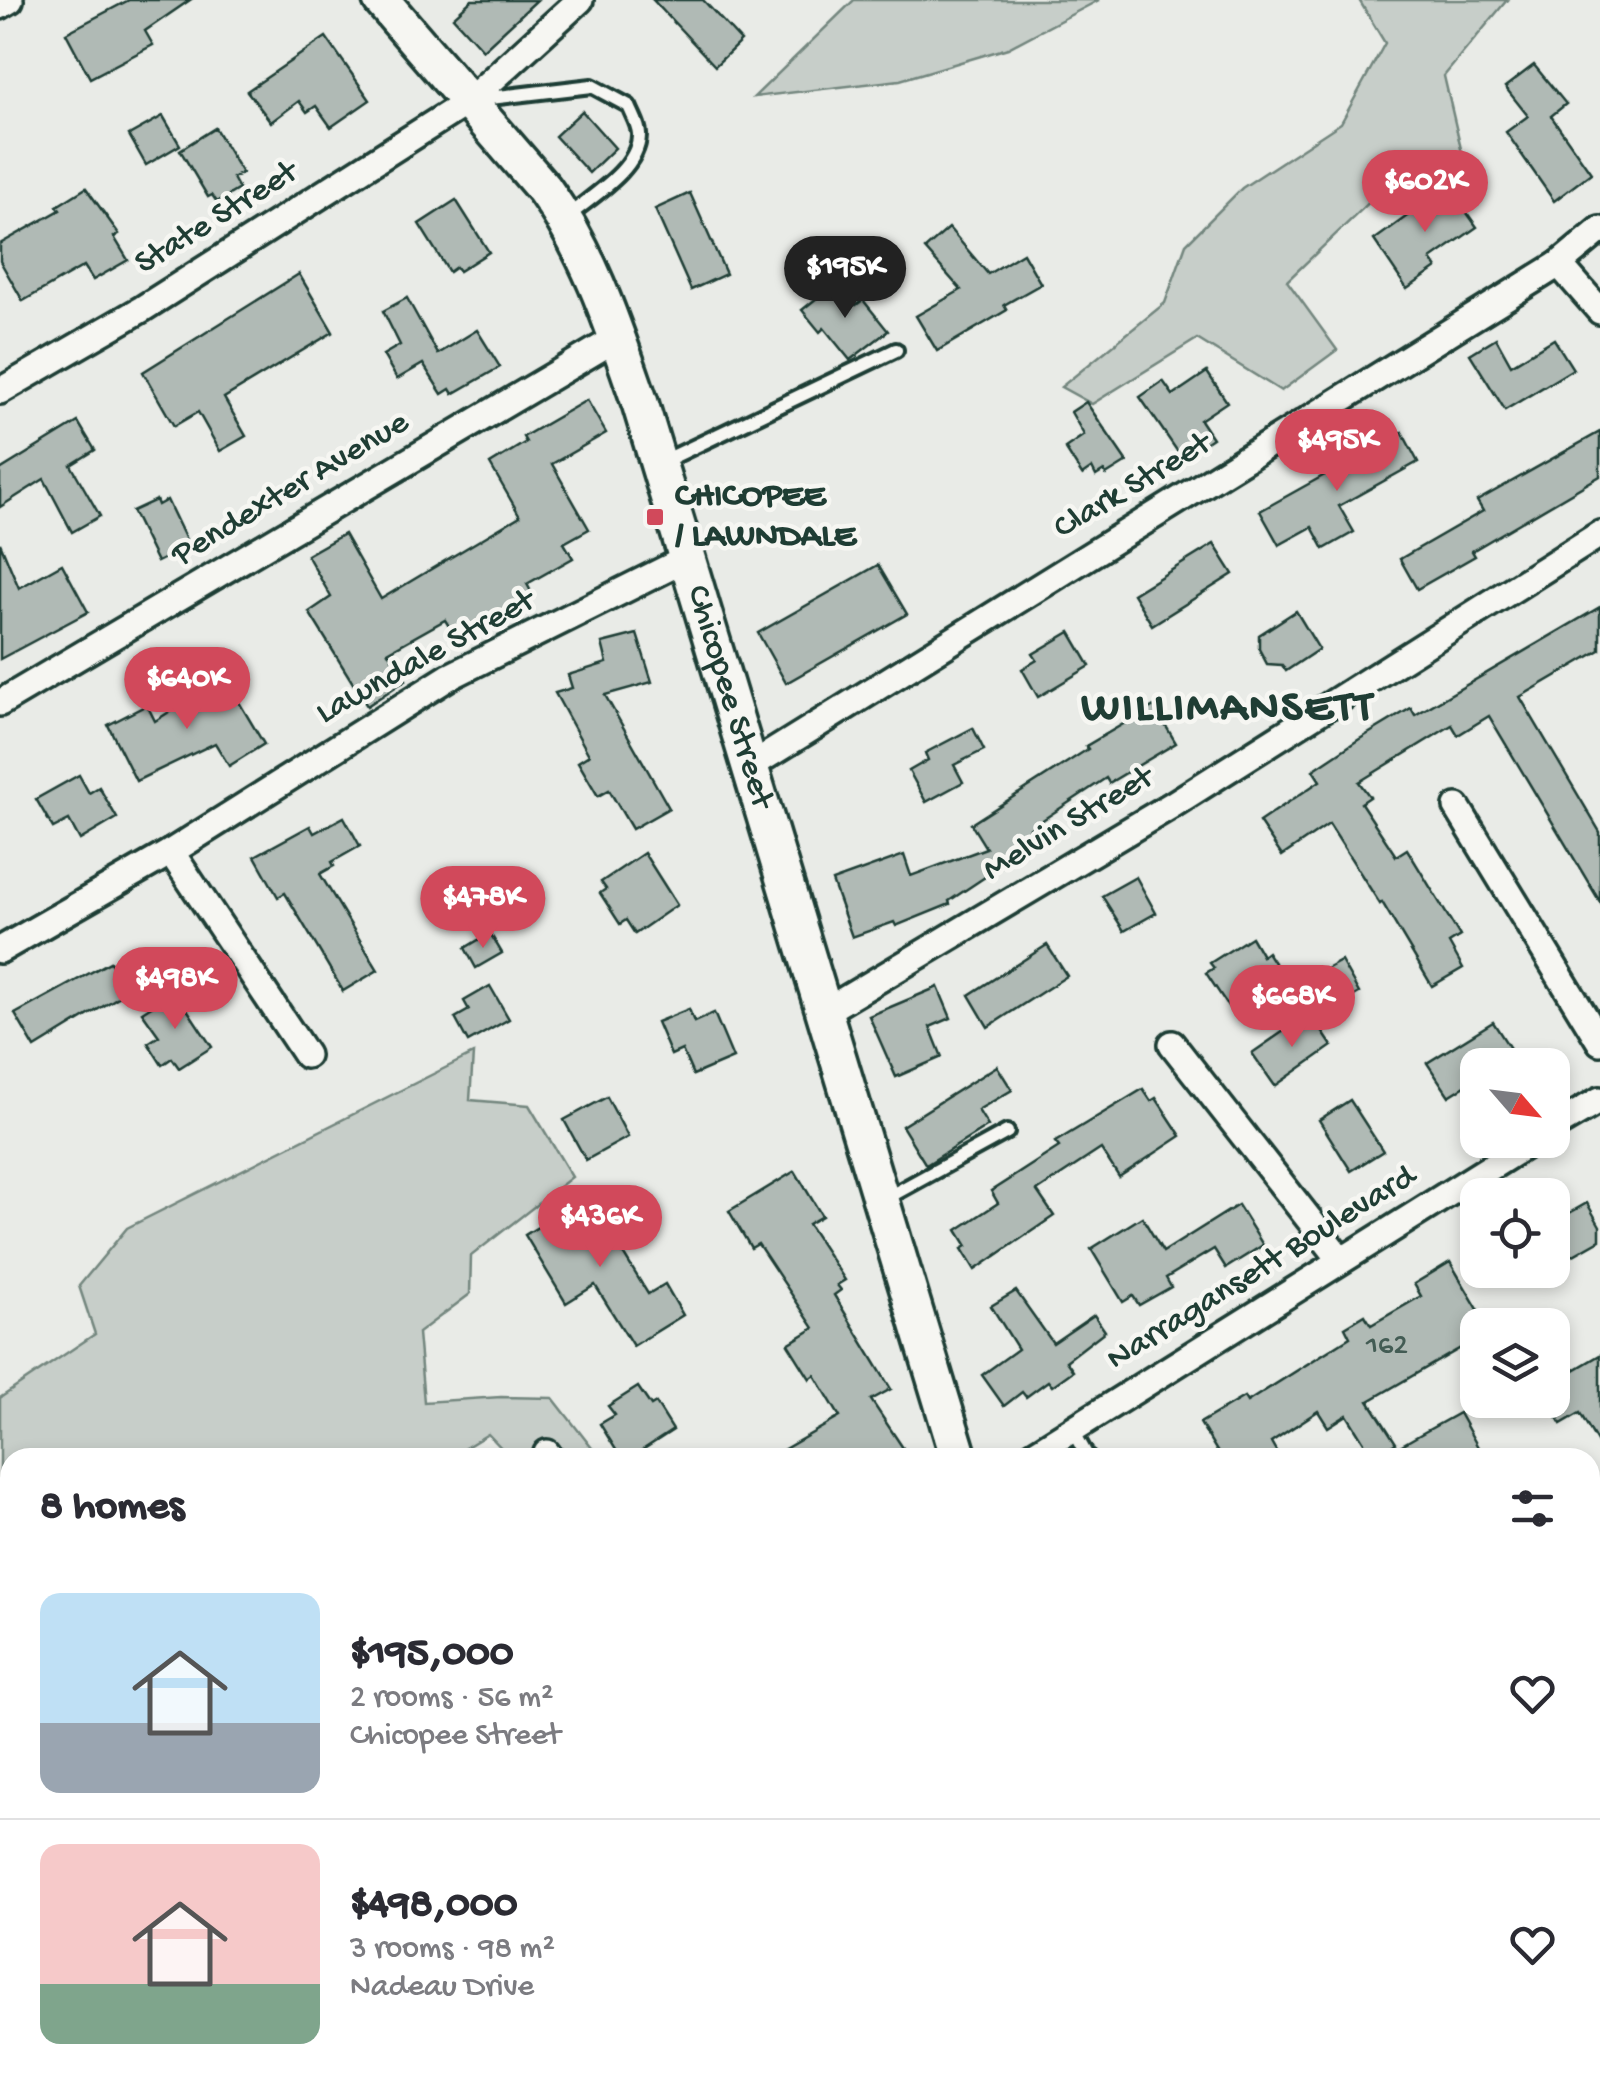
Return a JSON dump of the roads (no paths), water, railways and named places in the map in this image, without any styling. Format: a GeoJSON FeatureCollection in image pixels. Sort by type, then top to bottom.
{"type":"FeatureCollection","features":[{"type":"Feature","properties":{"kind":"main road","name":"Chicopee Street"},"geometry":{"type":"LineString","coordinates":[[381,0],[522,161],[565,218],[618,338],[956,1448]]}},
{"type":"Feature","properties":{"kind":"street"},"geometry":{"type":"LineString","coordinates":[[0,6],[10,0]]}},
{"type":"Feature","properties":{"kind":"street","name":"State Street"},"geometry":{"type":"LineString","coordinates":[[0,391],[142,309],[469,101],[580,0]]}},
{"type":"Feature","properties":{"kind":"street","name":"Clark Street"},"geometry":{"type":"LineString","coordinates":[[749,767],[1559,264],[1600,230]]}},
{"type":"Feature","properties":{"kind":"street"},"geometry":{"type":"LineString","coordinates":[[1559,264],[1600,311]]}},
{"type":"Feature","properties":{"kind":"street","name":"Pendexter Avenue"},"geometry":{"type":"LineString","coordinates":[[0,703],[618,338]]}},
{"type":"Feature","properties":{"kind":"street","name":"Melvin Street"},"geometry":{"type":"LineString","coordinates":[[824,1012],[1205,784],[1600,534]]}},
{"type":"Feature","properties":{"kind":"street","name":"Lawndale Street"},"geometry":{"type":"LineString","coordinates":[[0,950],[171,852],[450,678],[686,559]]}},
{"type":"Feature","properties":{"kind":"street"},"geometry":{"type":"LineString","coordinates":[[1457,807],[1600,1042]]}},
{"type":"Feature","properties":{"kind":"street"},"geometry":{"type":"LineString","coordinates":[[171,852],[306,1055]]}},
{"type":"Feature","properties":{"kind":"street"},"geometry":{"type":"LineString","coordinates":[[1172,1044],[1341,1260]]}},
{"type":"Feature","properties":{"kind":"street"},"geometry":{"type":"LineString","coordinates":[[1570,1118],[1600,1100]]}},
{"type":"Feature","properties":{"kind":"street","name":"Narragansett Boulevard"},"geometry":{"type":"LineString","coordinates":[[1043,1448],[1505,1158]]}},
{"type":"Feature","properties":{"kind":"lane"},"geometry":{"type":"LineString","coordinates":[[469,101],[592,86],[630,106],[640,134],[633,155],[620,172],[565,218]]}},
{"type":"Feature","properties":{"kind":"lane"},"geometry":{"type":"LineString","coordinates":[[658,464],[896,350]]}},
{"type":"Feature","properties":{"kind":"lane"},"geometry":{"type":"LineString","coordinates":[[881,1201],[1008,1132]]}},
{"type":"Feature","properties":{"kind":"lane"},"geometry":{"type":"LineString","coordinates":[[1072,1429],[1082,1448]]}},
{"type":"Feature","properties":{"kind":"place","name":"CHICOPEE / LAWNDALE"},"geometry":{"type":"Point","coordinates":[655,517]}},
{"type":"Feature","properties":{"kind":"district","name":"WILLIMANSETT"},"geometry":{"type":"Point","coordinates":[1228,709]}}]}
